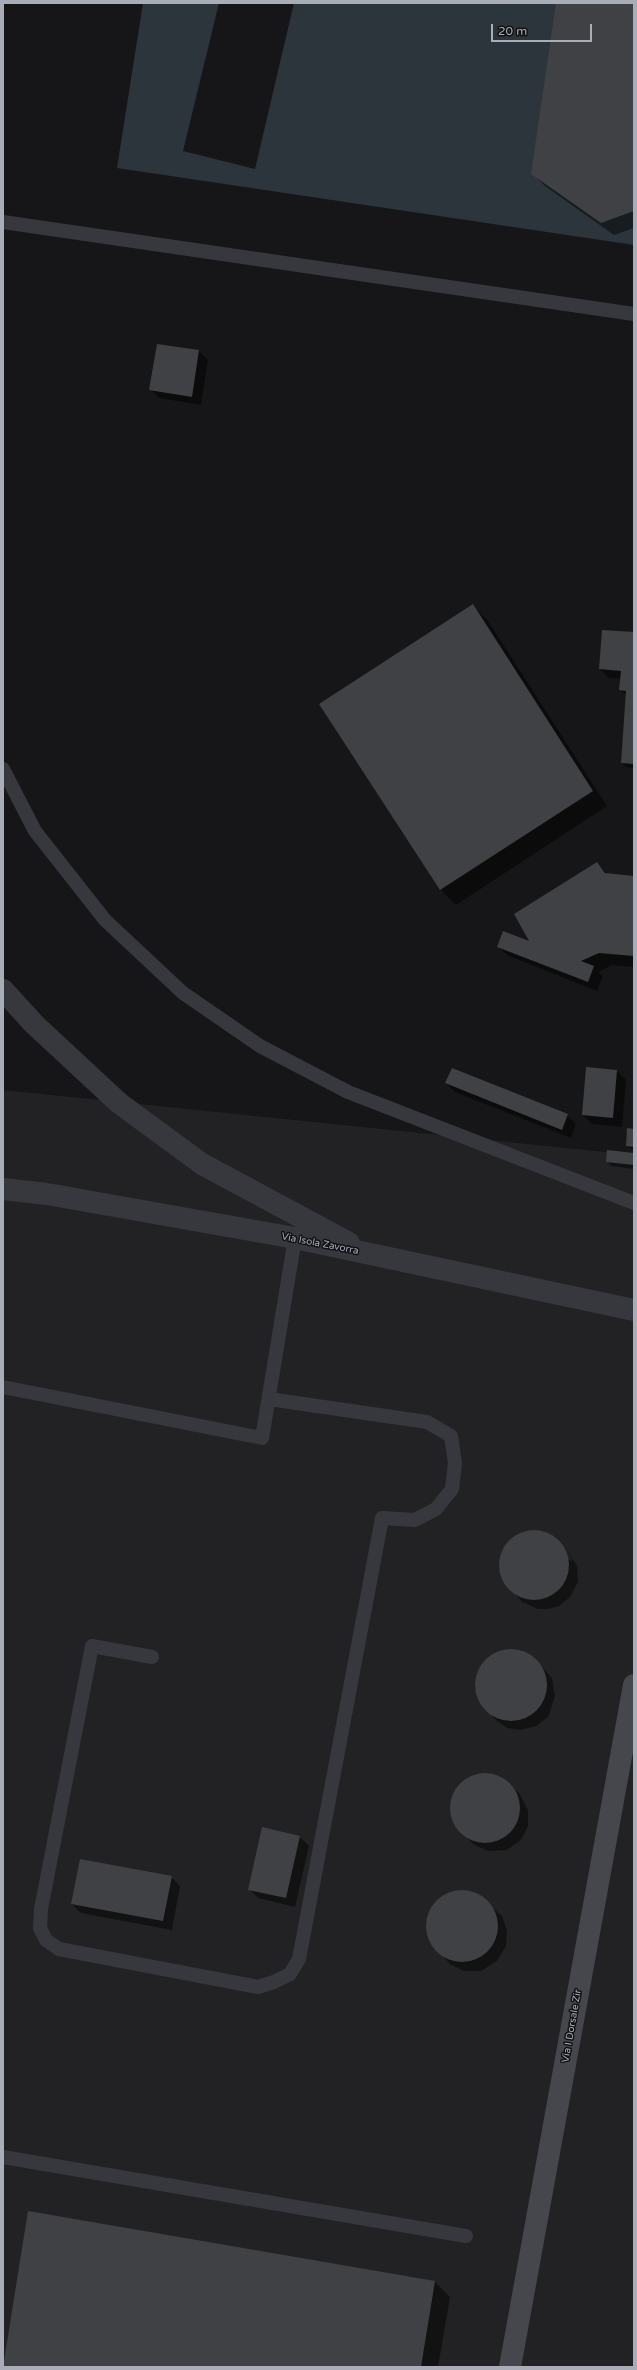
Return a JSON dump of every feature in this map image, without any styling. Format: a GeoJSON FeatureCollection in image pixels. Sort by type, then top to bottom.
{"type":"FeatureCollection","features":[{"type":"Feature","properties":{"kind":"main road","name":"Via I Dorsale Zir"},"geometry":{"type":"LineString","coordinates":[[510,2367],[634,1684]]}},
{"type":"Feature","properties":{"kind":"street"},"geometry":{"type":"LineString","coordinates":[[3,990],[34,1024],[119,1102],[202,1164],[372,1254]]}},
{"type":"Feature","properties":{"kind":"street","name":"Via Isola Zavorra"},"geometry":{"type":"LineString","coordinates":[[3,1189],[47,1194],[294,1238],[634,1310]]}},
{"type":"Feature","properties":{"kind":"lane"},"geometry":{"type":"LineString","coordinates":[[3,222],[634,314]]}},
{"type":"Feature","properties":{"kind":"lane"},"geometry":{"type":"LineString","coordinates":[[3,769],[35,831],[105,920],[183,994],[260,1046],[348,1092],[634,1203]]}},
{"type":"Feature","properties":{"kind":"lane"},"geometry":{"type":"LineString","coordinates":[[3,1387],[262,1438],[294,1238]]}},
{"type":"Feature","properties":{"kind":"lane"},"geometry":{"type":"LineString","coordinates":[[152,1657],[92,1646],[42,1909],[40,1928],[46,1940],[59,1949],[258,1987],[274,1982],[290,1974],[299,1960],[382,1518],[415,1520],[436,1509],[452,1489],[455,1463],[451,1436],[427,1422],[269,1399]]}},
{"type":"Feature","properties":{"kind":"lane"},"geometry":{"type":"LineString","coordinates":[[3,2157],[466,2236]]}},
{"type":"Feature","properties":{"kind":"shaded area"},"geometry":{"type":"Polygon","coordinates":[[[143,3],[634,3],[634,245],[117,168],[143,3]]]}},
{"type":"Feature","properties":{"kind":"shaded area"},"geometry":{"type":"Polygon","coordinates":[[[3,1090],[634,1155],[634,2367],[3,2367],[3,1090]]]}},
{"type":"Feature","properties":{"kind":"pier"},"geometry":{"type":"Polygon","coordinates":[[[219,3],[294,3],[255,169],[183,151],[219,3]]]}},
{"type":"Feature","properties":{"kind":"building"},"geometry":{"type":"Polygon","coordinates":[[[556,3],[634,3],[634,211],[601,223],[531,174],[556,3]]]}},
{"type":"Feature","properties":{"kind":"building"},"geometry":{"type":"Polygon","coordinates":[[[157,344],[199,350],[192,397],[149,390],[157,344]]]}},
{"type":"Feature","properties":{"kind":"building"},"geometry":{"type":"Polygon","coordinates":[[[473,604],[593,791],[440,890],[319,704],[473,604]]]}},
{"type":"Feature","properties":{"kind":"building"},"geometry":{"type":"Polygon","coordinates":[[[602,630],[634,632],[634,764],[621,763],[626,691],[619,690],[621,671],[599,669],[602,630]]]}},
{"type":"Feature","properties":{"kind":"building"},"geometry":{"type":"Polygon","coordinates":[[[597,862],[605,873],[634,876],[634,956],[599,953],[581,961],[594,966],[588,982],[497,947],[503,931],[529,941],[514,914],[597,862]]]}},
{"type":"Feature","properties":{"kind":"building"},"geometry":{"type":"Polygon","coordinates":[[[586,1067],[617,1070],[613,1118],[582,1115],[586,1067]]]}},
{"type":"Feature","properties":{"kind":"building"},"geometry":{"type":"Polygon","coordinates":[[[452,1068],[568,1114],[562,1130],[445,1083],[452,1068]]]}},
{"type":"Feature","properties":{"kind":"building"},"geometry":{"type":"Polygon","coordinates":[[[627,1128],[634,1129],[634,1147],[626,1146],[627,1128]]]}},
{"type":"Feature","properties":{"kind":"building"},"geometry":{"type":"Polygon","coordinates":[[[607,1150],[634,1153],[634,1165],[606,1162],[607,1150]]]}},
{"type":"Feature","properties":{"kind":"building"},"geometry":{"type":"Polygon","coordinates":[[[534,1530],[547,1533],[559,1540],[566,1552],[569,1565],[566,1578],[559,1590],[547,1597],[534,1600],[521,1597],[509,1590],[502,1578],[499,1565],[502,1552],[509,1540],[521,1533],[534,1530]]]}},
{"type":"Feature","properties":{"kind":"building"},"geometry":{"type":"Polygon","coordinates":[[[511,1649],[531,1655],[541,1665],[547,1685],[541,1705],[531,1715],[511,1721],[491,1715],[481,1705],[475,1685],[481,1665],[491,1655],[511,1649]]]}},
{"type":"Feature","properties":{"kind":"building"},"geometry":{"type":"Polygon","coordinates":[[[485,1773],[498,1776],[510,1783],[517,1795],[520,1808],[517,1821],[510,1833],[498,1840],[485,1843],[472,1840],[460,1833],[453,1821],[450,1808],[453,1795],[460,1783],[472,1776],[485,1773]]]}},
{"type":"Feature","properties":{"kind":"building"},"geometry":{"type":"Polygon","coordinates":[[[262,1827],[300,1836],[286,1898],[248,1890],[262,1827]]]}},
{"type":"Feature","properties":{"kind":"building"},"geometry":{"type":"Polygon","coordinates":[[[80,1859],[172,1876],[163,1921],[71,1904],[80,1859]]]}},
{"type":"Feature","properties":{"kind":"building"},"geometry":{"type":"Polygon","coordinates":[[[462,1890],[482,1896],[492,1906],[498,1926],[492,1946],[482,1956],[462,1962],[442,1956],[432,1946],[426,1926],[432,1906],[442,1896],[462,1890]]]}},
{"type":"Feature","properties":{"kind":"building"},"geometry":{"type":"Polygon","coordinates":[[[28,2211],[435,2281],[421,2367],[3,2367],[28,2211]]]}}]}
